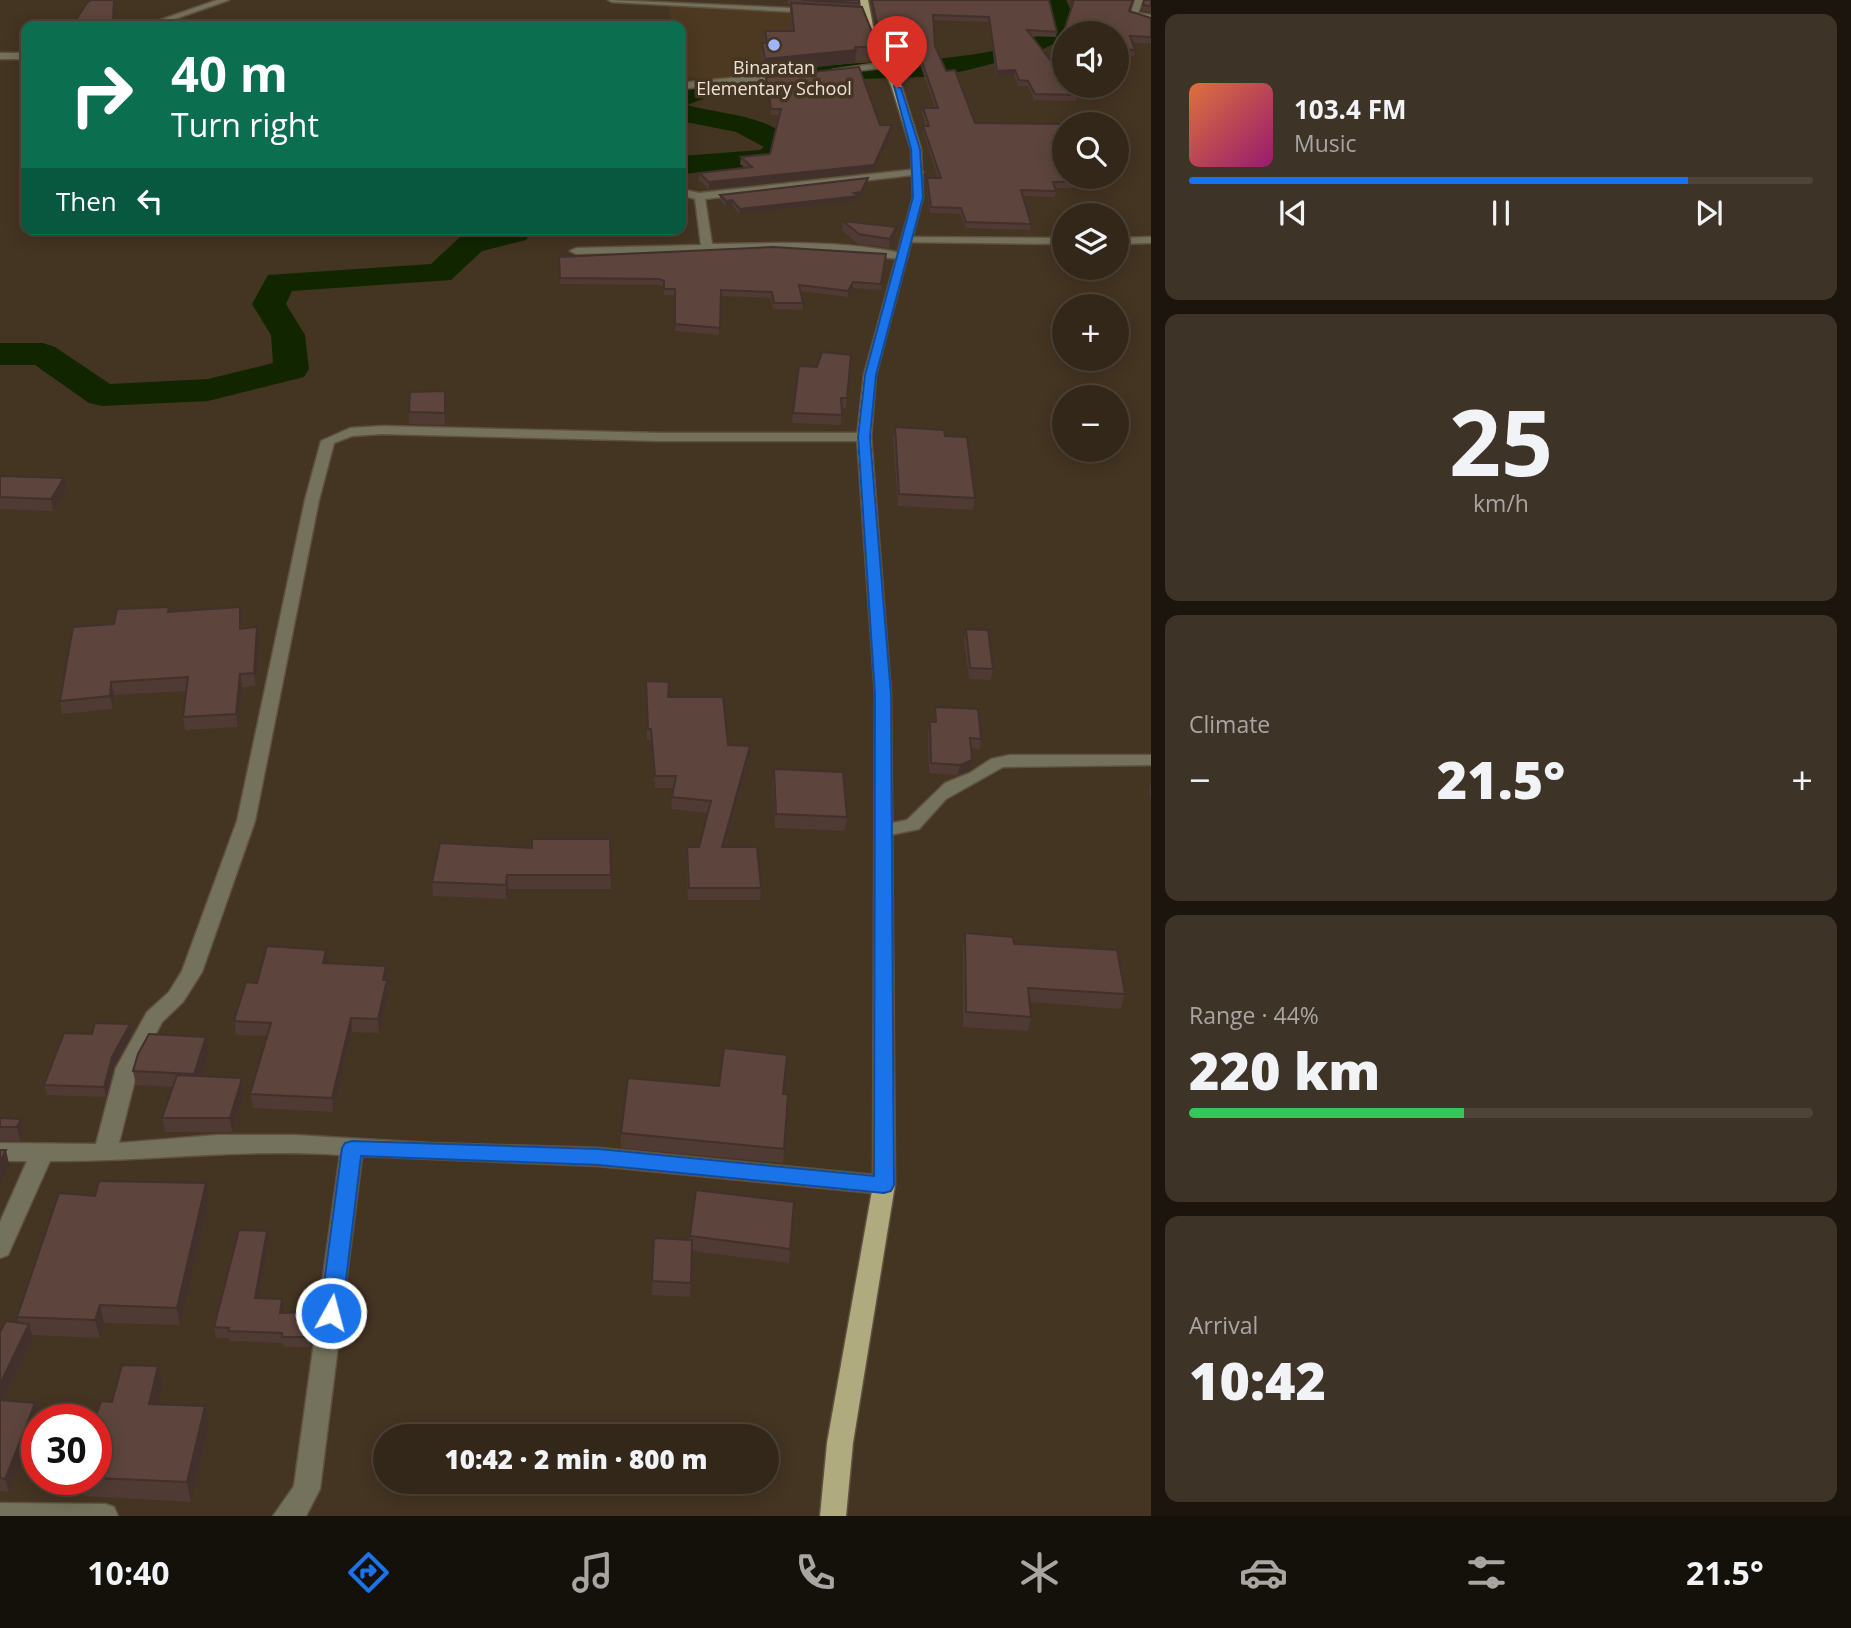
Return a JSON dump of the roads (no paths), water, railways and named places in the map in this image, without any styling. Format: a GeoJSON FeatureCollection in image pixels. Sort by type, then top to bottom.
{"type":"FeatureCollection","features":[{"type":"Feature","properties":{"kind":"main road"},"geometry":{"type":"LineString","coordinates":[[833,1516],[841,1443],[884,1185],[883,695],[864,437],[870,375],[918,197],[916,149],[889,69],[866,14],[864,0]]}},
{"type":"Feature","properties":{"kind":"street"},"geometry":{"type":"LineString","coordinates":[[162,21],[225,0]]}},
{"type":"Feature","properties":{"kind":"street"},"geometry":{"type":"LineString","coordinates":[[612,0],[825,12]]}},
{"type":"Feature","properties":{"kind":"street"},"geometry":{"type":"LineString","coordinates":[[1139,0],[1133,14],[1151,18]]}},
{"type":"Feature","properties":{"kind":"street"},"geometry":{"type":"LineString","coordinates":[[852,13],[866,14]]}},
{"type":"Feature","properties":{"kind":"street"},"geometry":{"type":"LineString","coordinates":[[0,57],[21,56]]}},
{"type":"Feature","properties":{"kind":"street"},"geometry":{"type":"LineString","coordinates":[[832,70],[889,69]]}},
{"type":"Feature","properties":{"kind":"street"},"geometry":{"type":"LineString","coordinates":[[686,85],[804,73]]}},
{"type":"Feature","properties":{"kind":"street"},"geometry":{"type":"LineString","coordinates":[[686,193],[701,197],[918,172]]}},
{"type":"Feature","properties":{"kind":"street"},"geometry":{"type":"LineString","coordinates":[[701,197],[699,206],[707,249]]}},
{"type":"Feature","properties":{"kind":"street"},"geometry":{"type":"LineString","coordinates":[[1129,241],[1151,240]]}},
{"type":"Feature","properties":{"kind":"street"},"geometry":{"type":"LineString","coordinates":[[576,251],[904,248],[1052,242]]}},
{"type":"Feature","properties":{"kind":"street"},"geometry":{"type":"LineString","coordinates":[[105,1153],[127,1068],[154,1017],[176,997],[192,972],[246,821],[312,500],[328,441],[350,432],[382,430],[660,437],[864,437]]}},
{"type":"Feature","properties":{"kind":"street"},"geometry":{"type":"LineString","coordinates":[[885,830],[913,825],[940,795],[997,763],[1010,760],[1151,760]]}},
{"type":"Feature","properties":{"kind":"street"},"geometry":{"type":"LineString","coordinates":[[0,1152],[105,1153],[218,1144],[295,1143],[352,1148],[599,1157],[884,1185]]}},
{"type":"Feature","properties":{"kind":"street"},"geometry":{"type":"LineString","coordinates":[[286,1516],[298,1506],[307,1489],[352,1148]]}},
{"type":"Feature","properties":{"kind":"street"},"geometry":{"type":"LineString","coordinates":[[0,1248],[42,1153]]}},
{"type":"Feature","properties":{"kind":"street"},"geometry":{"type":"LineString","coordinates":[[0,1515],[105,1516]]}},
{"type":"Feature","properties":{"kind":"waterway"},"geometry":{"type":"LineString","coordinates":[[686,97],[714,88],[774,83],[830,73],[934,68],[1007,54],[1046,40],[1059,32],[1065,23],[1055,0]]}},
{"type":"Feature","properties":{"kind":"waterway"},"geometry":{"type":"LineString","coordinates":[[686,114],[752,129],[781,146],[768,158],[686,165]]}},
{"type":"Feature","properties":{"kind":"waterway"},"geometry":{"type":"LineString","coordinates":[[0,354],[43,354],[102,395],[208,390],[291,369],[288,335],[269,304],[280,282],[440,273],[471,244],[507,235]]}},
{"type":"Feature","properties":{"kind":"place","name":"Binaratan Elementary School"},"geometry":{"type":"Point","coordinates":[774,45]}}]}
